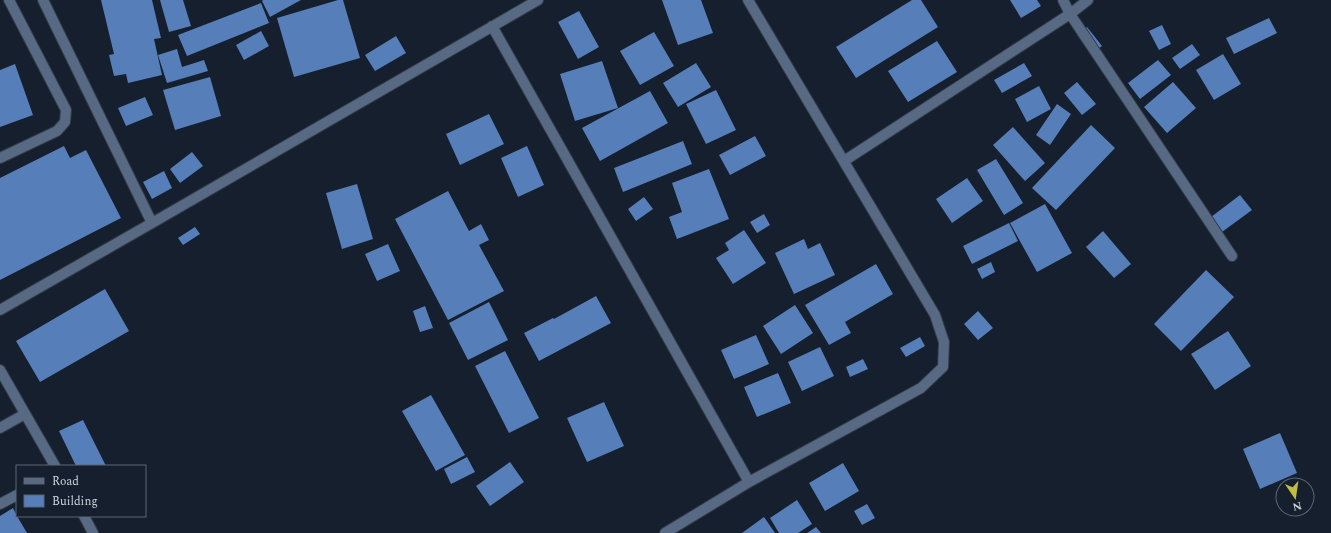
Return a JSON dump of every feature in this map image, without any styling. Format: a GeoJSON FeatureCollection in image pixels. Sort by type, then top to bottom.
{"type":"FeatureCollection","features":[{"type":"Feature","properties":{"kind":"street"},"geometry":{"type":"LineString","coordinates":[[0,158],[57,131],[65,122],[66,110],[9,0]]}},
{"type":"Feature","properties":{"kind":"street"},"geometry":{"type":"LineString","coordinates":[[43,0],[152,223]]}},
{"type":"Feature","properties":{"kind":"street"},"geometry":{"type":"LineString","coordinates":[[0,310],[538,0]]}},
{"type":"Feature","properties":{"kind":"street"},"geometry":{"type":"LineString","coordinates":[[665,533],[750,482],[921,388],[943,367],[944,342],[935,314],[748,0]]}},
{"type":"Feature","properties":{"kind":"street"},"geometry":{"type":"LineString","coordinates":[[1063,0],[1070,14],[1232,256]]}},
{"type":"Feature","properties":{"kind":"street"},"geometry":{"type":"LineString","coordinates":[[844,161],[1070,14],[1088,0]]}},
{"type":"Feature","properties":{"kind":"street"},"geometry":{"type":"LineString","coordinates":[[492,26],[750,482]]}},
{"type":"Feature","properties":{"kind":"street"},"geometry":{"type":"LineString","coordinates":[[0,370],[54,465]]}},
{"type":"Feature","properties":{"kind":"street"},"geometry":{"type":"LineString","coordinates":[[0,428],[25,414]]}},
{"type":"Feature","properties":{"kind":"street"},"geometry":{"type":"LineString","coordinates":[[0,504],[16,496]]}},
{"type":"Feature","properties":{"kind":"street"},"geometry":{"type":"LineString","coordinates":[[85,517],[94,533]]}},
{"type":"Feature","properties":{"kind":"building"},"geometry":{"type":"Polygon","coordinates":[[[101,0],[152,0],[161,38],[154,39],[162,75],[128,83],[126,74],[114,76],[109,55],[114,54],[101,0]]]}},
{"type":"Feature","properties":{"kind":"building"},"geometry":{"type":"Polygon","coordinates":[[[160,0],[183,0],[191,26],[169,32],[160,0]]]}},
{"type":"Feature","properties":{"kind":"building"},"geometry":{"type":"Polygon","coordinates":[[[301,0],[270,17],[262,1],[301,0]]]}},
{"type":"Feature","properties":{"kind":"building"},"geometry":{"type":"Polygon","coordinates":[[[338,0],[343,0],[360,58],[294,77],[277,18],[338,0]]]}},
{"type":"Feature","properties":{"kind":"building"},"geometry":{"type":"Polygon","coordinates":[[[662,0],[701,0],[713,33],[678,45],[662,0]]]}},
{"type":"Feature","properties":{"kind":"building"},"geometry":{"type":"Polygon","coordinates":[[[912,0],[921,0],[938,27],[856,78],[836,47],[912,0]]]}},
{"type":"Feature","properties":{"kind":"building"},"geometry":{"type":"Polygon","coordinates":[[[1010,0],[1037,0],[1041,6],[1021,18],[1010,0]]]}},
{"type":"Feature","properties":{"kind":"building"},"geometry":{"type":"Polygon","coordinates":[[[261,3],[269,23],[187,56],[178,35],[261,3]]]}},
{"type":"Feature","properties":{"kind":"building"},"geometry":{"type":"Polygon","coordinates":[[[579,11],[599,47],[578,59],[558,22],[579,11]]]}},
{"type":"Feature","properties":{"kind":"building"},"geometry":{"type":"Polygon","coordinates":[[[1269,18],[1277,33],[1234,54],[1226,38],[1269,18]]]}},
{"type":"Feature","properties":{"kind":"building"},"geometry":{"type":"Polygon","coordinates":[[[1162,25],[1171,44],[1159,50],[1149,31],[1162,25]]]}},
{"type":"Feature","properties":{"kind":"building"},"geometry":{"type":"Polygon","coordinates":[[[1087,27],[1102,46],[1091,54],[1077,35],[1087,27]]]}},
{"type":"Feature","properties":{"kind":"building"},"geometry":{"type":"Polygon","coordinates":[[[261,31],[269,46],[244,60],[236,45],[261,31]]]}},
{"type":"Feature","properties":{"kind":"building"},"geometry":{"type":"Polygon","coordinates":[[[654,32],[674,66],[640,85],[620,51],[654,32]]]}},
{"type":"Feature","properties":{"kind":"building"},"geometry":{"type":"Polygon","coordinates":[[[396,36],[406,53],[375,71],[365,55],[396,36]]]}},
{"type":"Feature","properties":{"kind":"building"},"geometry":{"type":"Polygon","coordinates":[[[937,41],[957,72],[908,102],[888,71],[937,41]]]}},
{"type":"Feature","properties":{"kind":"building"},"geometry":{"type":"Polygon","coordinates":[[[1192,44],[1200,55],[1180,69],[1172,58],[1192,44]]]}},
{"type":"Feature","properties":{"kind":"building"},"geometry":{"type":"Polygon","coordinates":[[[177,49],[182,67],[204,60],[208,71],[167,83],[158,55],[177,49]]]}},
{"type":"Feature","properties":{"kind":"building"},"geometry":{"type":"Polygon","coordinates":[[[1223,54],[1241,84],[1214,100],[1196,70],[1223,54]]]}},
{"type":"Feature","properties":{"kind":"building"},"geometry":{"type":"Polygon","coordinates":[[[1158,60],[1171,75],[1140,99],[1128,83],[1158,60]]]}},
{"type":"Feature","properties":{"kind":"building"},"geometry":{"type":"Polygon","coordinates":[[[602,61],[618,108],[575,121],[560,74],[602,61]]]}},
{"type":"Feature","properties":{"kind":"building"},"geometry":{"type":"Polygon","coordinates":[[[696,63],[711,87],[678,107],[663,83],[696,63]]]}},
{"type":"Feature","properties":{"kind":"building"},"geometry":{"type":"Polygon","coordinates":[[[1024,63],[1032,76],[1002,93],[994,80],[1024,63]]]}},
{"type":"Feature","properties":{"kind":"building"},"geometry":{"type":"Polygon","coordinates":[[[15,64],[33,115],[0,127],[0,70],[15,64]]]}},
{"type":"Feature","properties":{"kind":"building"},"geometry":{"type":"Polygon","coordinates":[[[210,77],[221,116],[175,130],[163,90],[210,77]]]}},
{"type":"Feature","properties":{"kind":"building"},"geometry":{"type":"Polygon","coordinates":[[[1077,82],[1096,104],[1082,115],[1064,93],[1077,82]]]}},
{"type":"Feature","properties":{"kind":"building"},"geometry":{"type":"Polygon","coordinates":[[[1173,82],[1196,108],[1167,133],[1144,107],[1173,82]]]}},
{"type":"Feature","properties":{"kind":"building"},"geometry":{"type":"Polygon","coordinates":[[[1039,86],[1051,109],[1027,122],[1015,99],[1039,86]]]}},
{"type":"Feature","properties":{"kind":"building"},"geometry":{"type":"Polygon","coordinates":[[[716,90],[736,130],[706,144],[686,104],[716,90]]]}},
{"type":"Feature","properties":{"kind":"building"},"geometry":{"type":"Polygon","coordinates":[[[650,91],[668,123],[600,161],[582,128],[650,91]]]}},
{"type":"Feature","properties":{"kind":"building"},"geometry":{"type":"Polygon","coordinates":[[[145,97],[153,115],[126,126],[118,108],[145,97]]]}},
{"type":"Feature","properties":{"kind":"building"},"geometry":{"type":"Polygon","coordinates":[[[1057,104],[1071,114],[1050,145],[1036,135],[1057,104]]]}},
{"type":"Feature","properties":{"kind":"building"},"geometry":{"type":"Polygon","coordinates":[[[489,114],[504,144],[460,165],[446,134],[489,114]]]}},
{"type":"Feature","properties":{"kind":"building"},"geometry":{"type":"Polygon","coordinates":[[[1091,125],[1115,148],[1056,210],[1032,188],[1091,125]]]}},
{"type":"Feature","properties":{"kind":"building"},"geometry":{"type":"Polygon","coordinates":[[[1013,127],[1045,163],[1025,181],[993,145],[1013,127]]]}},
{"type":"Feature","properties":{"kind":"building"},"geometry":{"type":"Polygon","coordinates":[[[755,136],[766,156],[730,175],[719,155],[755,136]]]}},
{"type":"Feature","properties":{"kind":"building"},"geometry":{"type":"Polygon","coordinates":[[[683,141],[692,164],[623,192],[614,168],[683,141]]]}},
{"type":"Feature","properties":{"kind":"building"},"geometry":{"type":"Polygon","coordinates":[[[64,146],[70,158],[86,150],[121,218],[0,280],[0,178],[64,146]]]}},
{"type":"Feature","properties":{"kind":"building"},"geometry":{"type":"Polygon","coordinates":[[[527,146],[544,185],[518,197],[501,158],[527,146]]]}},
{"type":"Feature","properties":{"kind":"building"},"geometry":{"type":"Polygon","coordinates":[[[192,152],[203,166],[180,183],[170,169],[192,152]]]}},
{"type":"Feature","properties":{"kind":"building"},"geometry":{"type":"Polygon","coordinates":[[[996,159],[1023,203],[1004,215],[977,170],[996,159]]]}},
{"type":"Feature","properties":{"kind":"building"},"geometry":{"type":"Polygon","coordinates":[[[709,169],[729,219],[677,239],[669,217],[682,212],[672,183],[709,169]]]}},
{"type":"Feature","properties":{"kind":"building"},"geometry":{"type":"Polygon","coordinates":[[[164,171],[172,188],[152,199],[143,182],[164,171]]]}},
{"type":"Feature","properties":{"kind":"building"},"geometry":{"type":"Polygon","coordinates":[[[967,178],[983,201],[952,223],[936,199],[967,178]]]}},
{"type":"Feature","properties":{"kind":"building"},"geometry":{"type":"Polygon","coordinates":[[[357,184],[373,239],[342,249],[326,193],[357,184]]]}},
{"type":"Feature","properties":{"kind":"building"},"geometry":{"type":"Polygon","coordinates":[[[448,191],[469,231],[481,224],[489,240],[479,245],[504,291],[448,320],[395,219],[448,191]]]}},
{"type":"Feature","properties":{"kind":"building"},"geometry":{"type":"Polygon","coordinates":[[[1240,195],[1252,210],[1222,232],[1211,217],[1240,195]]]}},
{"type":"Feature","properties":{"kind":"building"},"geometry":{"type":"Polygon","coordinates":[[[644,197],[653,209],[636,221],[628,209],[644,197]]]}},
{"type":"Feature","properties":{"kind":"building"},"geometry":{"type":"Polygon","coordinates":[[[1045,204],[1072,253],[1037,272],[1010,223],[1045,204]]]}},
{"type":"Feature","properties":{"kind":"building"},"geometry":{"type":"Polygon","coordinates":[[[764,214],[770,225],[757,233],[750,222],[764,214]]]}},
{"type":"Feature","properties":{"kind":"building"},"geometry":{"type":"Polygon","coordinates":[[[1009,223],[1018,241],[972,264],[963,246],[1009,223]]]}},
{"type":"Feature","properties":{"kind":"building"},"geometry":{"type":"Polygon","coordinates":[[[195,227],[200,234],[183,245],[178,238],[195,227]]]}},
{"type":"Feature","properties":{"kind":"building"},"geometry":{"type":"Polygon","coordinates":[[[744,230],[766,263],[733,284],[716,258],[729,250],[725,243],[744,230]]]}},
{"type":"Feature","properties":{"kind":"building"},"geometry":{"type":"Polygon","coordinates":[[[1103,231],[1131,264],[1114,278],[1086,247],[1103,231]]]}},
{"type":"Feature","properties":{"kind":"building"},"geometry":{"type":"Polygon","coordinates":[[[804,239],[808,249],[820,243],[835,275],[794,294],[775,253],[804,239]]]}},
{"type":"Feature","properties":{"kind":"building"},"geometry":{"type":"Polygon","coordinates":[[[388,244],[400,271],[377,281],[365,254],[388,244]]]}},
{"type":"Feature","properties":{"kind":"building"},"geometry":{"type":"Polygon","coordinates":[[[991,262],[995,272],[982,279],[977,269],[991,262]]]}},
{"type":"Feature","properties":{"kind":"building"},"geometry":{"type":"Polygon","coordinates":[[[876,264],[893,294],[845,322],[851,333],[829,345],[805,305],[876,264]]]}},
{"type":"Feature","properties":{"kind":"building"},"geometry":{"type":"Polygon","coordinates":[[[1206,270],[1234,297],[1181,351],[1154,324],[1206,270]]]}},
{"type":"Feature","properties":{"kind":"building"},"geometry":{"type":"Polygon","coordinates":[[[105,289],[129,331],[40,382],[16,341],[105,289]]]}},
{"type":"Feature","properties":{"kind":"building"},"geometry":{"type":"Polygon","coordinates":[[[596,296],[611,323],[539,361],[524,333],[553,318],[554,319],[596,296]]]}},
{"type":"Feature","properties":{"kind":"building"},"geometry":{"type":"Polygon","coordinates":[[[489,302],[508,340],[468,360],[449,323],[489,302]]]}},
{"type":"Feature","properties":{"kind":"building"},"geometry":{"type":"Polygon","coordinates":[[[795,305],[813,333],[781,354],[763,326],[795,305]]]}},
{"type":"Feature","properties":{"kind":"building"},"geometry":{"type":"Polygon","coordinates":[[[425,306],[433,328],[420,332],[413,311],[425,306]]]}},
{"type":"Feature","properties":{"kind":"building"},"geometry":{"type":"Polygon","coordinates":[[[978,311],[993,328],[978,340],[964,324],[978,311]]]}},
{"type":"Feature","properties":{"kind":"building"},"geometry":{"type":"Polygon","coordinates":[[[1228,331],[1251,366],[1215,390],[1191,354],[1228,331]]]}},
{"type":"Feature","properties":{"kind":"building"},"geometry":{"type":"Polygon","coordinates":[[[756,335],[769,364],[734,379],[721,350],[756,335]]]}},
{"type":"Feature","properties":{"kind":"building"},"geometry":{"type":"Polygon","coordinates":[[[920,337],[925,346],[906,357],[900,348],[920,337]]]}},
{"type":"Feature","properties":{"kind":"building"},"geometry":{"type":"Polygon","coordinates":[[[820,347],[834,376],[802,391],[788,362],[820,347]]]}},
{"type":"Feature","properties":{"kind":"building"},"geometry":{"type":"Polygon","coordinates":[[[505,351],[539,418],[509,433],[475,366],[505,351]]]}},
{"type":"Feature","properties":{"kind":"building"},"geometry":{"type":"Polygon","coordinates":[[[863,359],[868,369],[850,377],[846,367],[863,359]]]}},
{"type":"Feature","properties":{"kind":"building"},"geometry":{"type":"Polygon","coordinates":[[[778,373],[791,403],[757,417],[744,387],[778,373]]]}},
{"type":"Feature","properties":{"kind":"building"},"geometry":{"type":"Polygon","coordinates":[[[431,395],[465,455],[436,471],[402,411],[431,395]]]}},
{"type":"Feature","properties":{"kind":"building"},"geometry":{"type":"Polygon","coordinates":[[[604,402],[624,446],[587,462],[567,418],[604,402]]]}},
{"type":"Feature","properties":{"kind":"building"},"geometry":{"type":"Polygon","coordinates":[[[83,420],[106,465],[76,465],[59,431],[83,420]]]}},
{"type":"Feature","properties":{"kind":"building"},"geometry":{"type":"Polygon","coordinates":[[[1280,433],[1297,473],[1288,477],[1275,477],[1275,483],[1260,489],[1243,449],[1280,433]]]}},
{"type":"Feature","properties":{"kind":"building"},"geometry":{"type":"Polygon","coordinates":[[[467,457],[475,472],[451,484],[444,469],[467,457]]]}},
{"type":"Feature","properties":{"kind":"building"},"geometry":{"type":"Polygon","coordinates":[[[510,462],[524,482],[490,506],[476,486],[510,462]]]}},
{"type":"Feature","properties":{"kind":"building"},"geometry":{"type":"Polygon","coordinates":[[[843,463],[859,491],[825,511],[809,483],[843,463]]]}},
{"type":"Feature","properties":{"kind":"building"},"geometry":{"type":"Polygon","coordinates":[[[797,500],[812,524],[798,533],[779,533],[770,518],[797,500]]]}},
{"type":"Feature","properties":{"kind":"building"},"geometry":{"type":"Polygon","coordinates":[[[867,504],[875,518],[862,525],[854,511],[867,504]]]}},
{"type":"Feature","properties":{"kind":"building"},"geometry":{"type":"Polygon","coordinates":[[[13,508],[16,517],[18,517],[27,533],[0,533],[0,516],[13,508]]]}},
{"type":"Feature","properties":{"kind":"building"},"geometry":{"type":"Polygon","coordinates":[[[764,517],[775,533],[742,533],[764,517]]]}},
{"type":"Feature","properties":{"kind":"building"},"geometry":{"type":"Polygon","coordinates":[[[816,527],[821,533],[807,533],[816,527]]]}}]}
